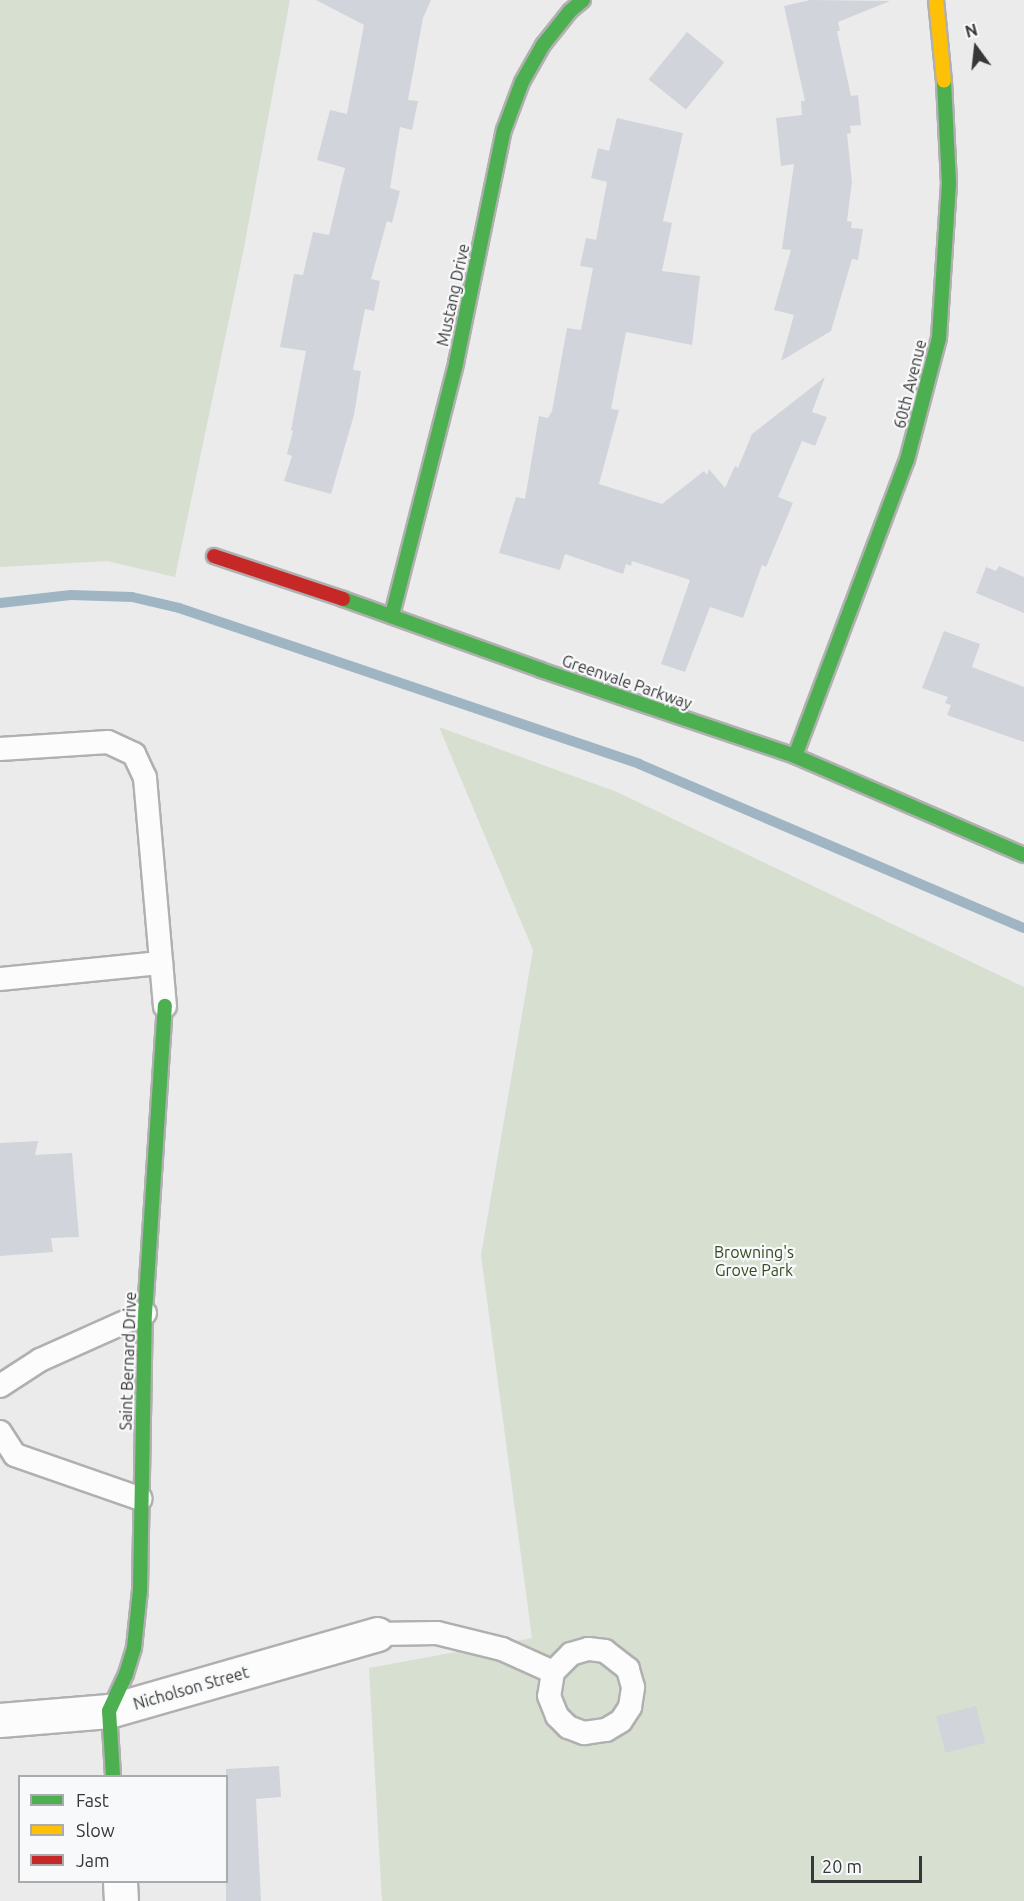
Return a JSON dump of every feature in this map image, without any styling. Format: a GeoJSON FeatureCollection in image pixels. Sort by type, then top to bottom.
{"type":"FeatureCollection","features":[{"type":"Feature","properties":{"kind":"street","name":"Mustang Drive"},"geometry":{"type":"LineString","coordinates":[[392,615],[456,363],[504,130],[522,82],[543,45],[570,11],[583,0]]}},
{"type":"Feature","properties":{"kind":"street","name":"60th Avenue"},"geometry":{"type":"LineString","coordinates":[[795,756],[907,460],[939,338],[949,184],[945,92],[936,0]]}},
{"type":"Feature","properties":{"kind":"street","name":"Greenvale Parkway"},"geometry":{"type":"LineString","coordinates":[[214,556],[392,615],[552,674],[795,756],[1024,855]]}},
{"type":"Feature","properties":{"kind":"street","name":"Saint Bernard Drive"},"geometry":{"type":"LineString","coordinates":[[109,1712],[126,1674],[134,1648],[140,1590],[145,1312],[165,1006]]}},
{"type":"Feature","properties":{"kind":"street","name":"Nicholson Street"},"geometry":{"type":"LineString","coordinates":[[0,1720],[109,1712],[377,1634]]}},
{"type":"Feature","properties":{"kind":"street"},"geometry":{"type":"LineString","coordinates":[[109,1712],[113,1775]]}},
{"type":"Feature","properties":{"kind":"street"},"geometry":{"type":"LineString","coordinates":[[120,1883],[121,1901]]}},
{"type":"Feature","properties":{"kind":"lane"},"geometry":{"type":"LineString","coordinates":[[0,749],[108,742],[134,754],[145,778],[165,1006]]}},
{"type":"Feature","properties":{"kind":"lane"},"geometry":{"type":"LineString","coordinates":[[0,979],[161,963]]}},
{"type":"Feature","properties":{"kind":"lane"},"geometry":{"type":"LineString","coordinates":[[0,1386],[40,1360],[145,1312]]}},
{"type":"Feature","properties":{"kind":"lane"},"geometry":{"type":"LineString","coordinates":[[0,1432],[15,1455],[141,1499]]}},
{"type":"Feature","properties":{"kind":"lane"},"geometry":{"type":"LineString","coordinates":[[377,1634],[437,1633],[502,1649],[553,1672]]}},
{"type":"Feature","properties":{"kind":"green space"},"geometry":{"type":"Polygon","coordinates":[[[0,0],[290,0],[243,253],[175,577],[107,561],[0,567],[0,0]]]}},
{"type":"Feature","properties":{"kind":"green space","name":"Browning's Grove Park"},"geometry":{"type":"Polygon","coordinates":[[[439,727],[617,792],[1024,987],[1024,1901],[382,1901],[369,1668],[532,1638],[481,1255],[533,950],[439,727]]]}},
{"type":"Feature","properties":{"kind":"building"},"geometry":{"type":"Polygon","coordinates":[[[316,0],[431,0],[423,18],[408,100],[418,101],[412,130],[400,127],[390,188],[400,191],[392,223],[387,221],[371,279],[380,281],[374,311],[365,309],[353,370],[361,371],[354,415],[331,494],[284,481],[292,456],[287,454],[306,351],[280,347],[294,274],[303,275],[313,232],[329,235],[345,168],[317,160],[330,110],[347,114],[364,25],[316,0]]]}},
{"type":"Feature","properties":{"kind":"building"},"geometry":{"type":"Polygon","coordinates":[[[810,0],[890,1],[838,22],[840,31],[837,31],[851,96],[858,95],[861,125],[850,126],[851,133],[847,134],[852,182],[847,221],[852,222],[851,228],[863,229],[858,260],[852,259],[831,331],[781,361],[794,315],[774,310],[791,250],[782,249],[794,164],[781,166],[776,118],[802,115],[801,101],[805,101],[784,6],[810,0]]]}},
{"type":"Feature","properties":{"kind":"building"},"geometry":{"type":"Polygon","coordinates":[[[687,32],[724,62],[686,110],[649,79],[687,32]]]}},
{"type":"Feature","properties":{"kind":"building"},"geometry":{"type":"Polygon","coordinates":[[[617,118],[683,133],[663,221],[672,223],[662,271],[700,276],[692,345],[626,332],[611,409],[619,410],[599,484],[662,504],[704,471],[707,475],[709,469],[725,488],[735,466],[738,468],[752,434],[825,377],[812,412],[827,417],[815,446],[802,441],[778,497],[793,503],[766,567],[762,565],[743,618],[710,607],[685,672],[661,664],[690,580],[632,561],[631,566],[626,564],[623,574],[565,554],[560,570],[499,553],[516,497],[525,499],[539,416],[548,418],[552,411],[567,328],[581,330],[593,268],[580,266],[586,238],[596,240],[607,182],[591,178],[598,148],[609,151],[617,118]]]}},
{"type":"Feature","properties":{"kind":"building"},"geometry":{"type":"Polygon","coordinates":[[[999,566],[1024,577],[1024,613],[976,593],[986,567],[996,571],[999,566]]]}},
{"type":"Feature","properties":{"kind":"building"},"geometry":{"type":"Polygon","coordinates":[[[944,631],[980,644],[972,667],[1024,687],[1024,742],[947,715],[951,705],[945,703],[948,697],[922,688],[944,631]]]}},
{"type":"Feature","properties":{"kind":"building"},"geometry":{"type":"Polygon","coordinates":[[[38,1141],[35,1155],[72,1153],[79,1237],[51,1238],[53,1252],[0,1256],[0,1143],[38,1141]]]}},
{"type":"Feature","properties":{"kind":"building"},"geometry":{"type":"Polygon","coordinates":[[[976,1706],[985,1743],[945,1753],[936,1716],[976,1706]]]}},
{"type":"Feature","properties":{"kind":"building"},"geometry":{"type":"Polygon","coordinates":[[[279,1766],[281,1797],[256,1799],[261,1901],[226,1901],[228,1775],[226,1775],[226,1769],[279,1766]]]}},
{"type":"Feature","properties":{"kind":"waterway"},"geometry":{"type":"LineString","coordinates":[[0,603],[71,595],[132,597],[179,608],[639,764],[1024,928]]}},
{"type":"Feature","properties":{"kind":"traffic: fast"},"geometry":{"type":"LineString","coordinates":[[392,615],[456,363],[504,130],[522,82],[543,45],[570,11],[583,0]]}},
{"type":"Feature","properties":{"kind":"traffic: fast"},"geometry":{"type":"LineString","coordinates":[[795,756],[907,460],[939,338],[949,184],[944,81]]}},
{"type":"Feature","properties":{"kind":"traffic: fast"},"geometry":{"type":"LineString","coordinates":[[343,599],[541,670],[795,756],[1024,855]]}},
{"type":"Feature","properties":{"kind":"traffic: fast"},"geometry":{"type":"LineString","coordinates":[[113,1775],[109,1711],[126,1674],[134,1648],[140,1590],[145,1313],[165,1006]]}},
{"type":"Feature","properties":{"kind":"traffic: slow"},"geometry":{"type":"LineString","coordinates":[[936,0],[944,81]]}},
{"type":"Feature","properties":{"kind":"traffic: jam"},"geometry":{"type":"LineString","coordinates":[[214,556],[343,599]]}}]}
